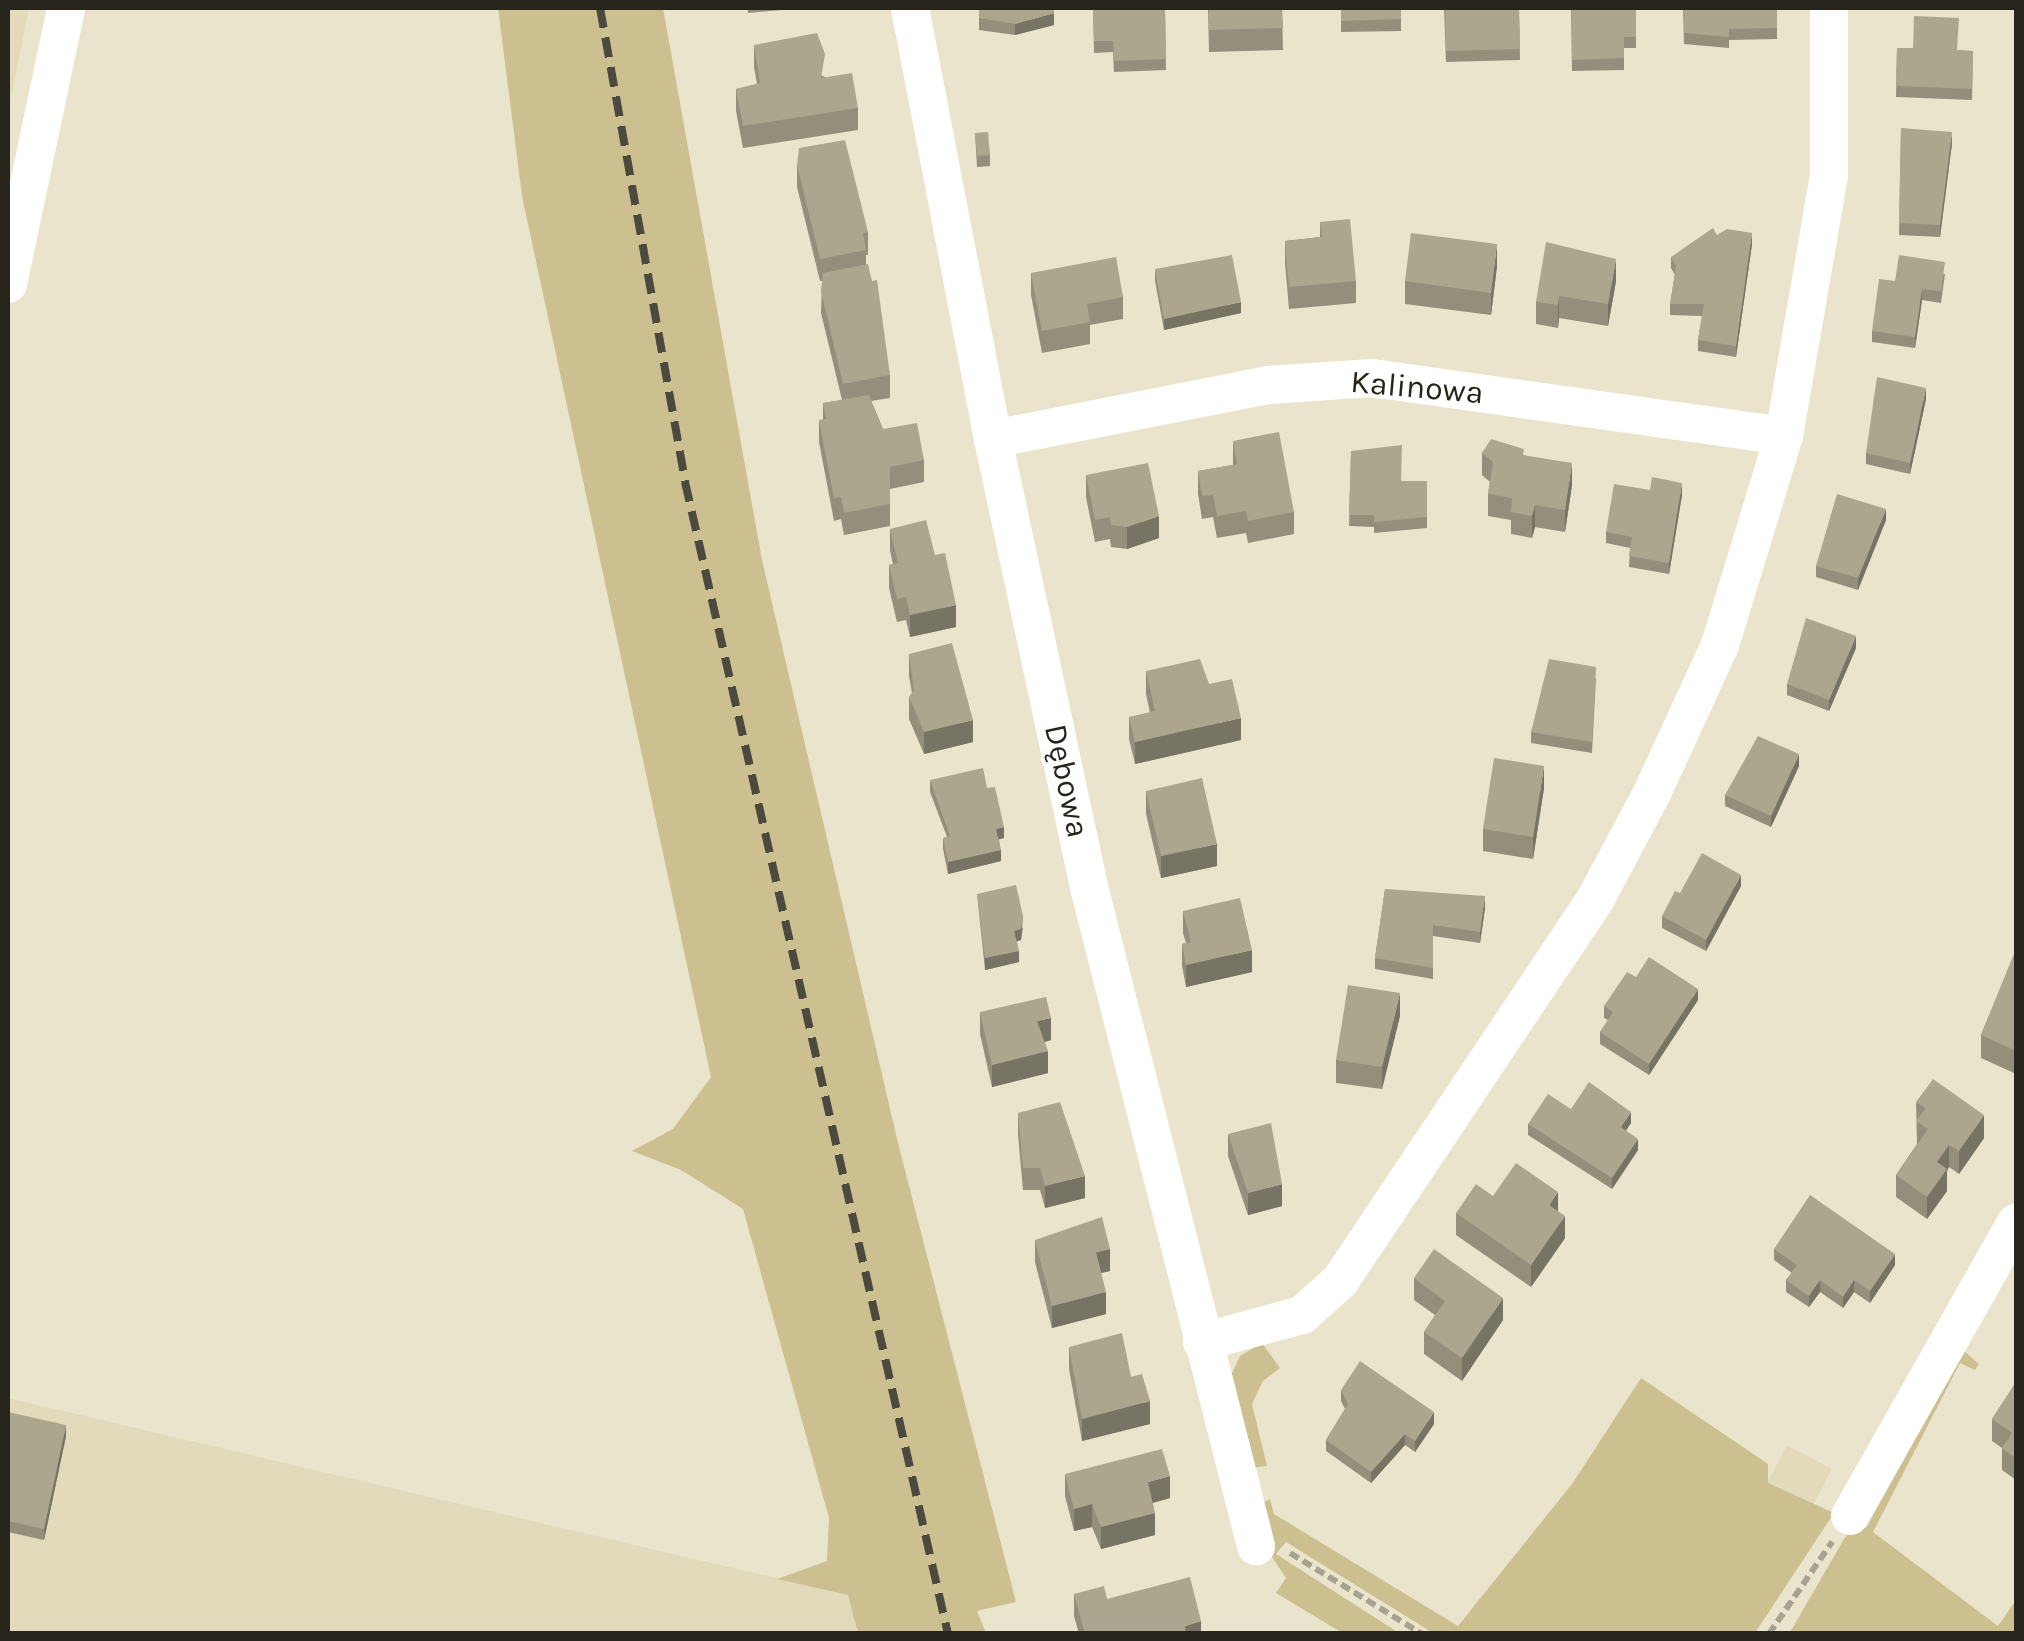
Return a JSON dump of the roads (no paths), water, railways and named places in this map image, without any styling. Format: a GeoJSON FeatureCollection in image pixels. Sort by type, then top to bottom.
{"type":"FeatureCollection","features":[{"type":"Feature","properties":{"kind":"street"},"geometry":{"type":"LineString","coordinates":[[8,284],[15,207],[66,8]]}},
{"type":"Feature","properties":{"kind":"street","name":"Dębowa"},"geometry":{"type":"LineString","coordinates":[[910,8],[992,440],[1130,1062],[1256,1546]]}},
{"type":"Feature","properties":{"kind":"street"},"geometry":{"type":"LineString","coordinates":[[1202,1342],[1302,1315],[1340,1282],[1596,898],[1720,645],[1784,436],[1829,176],[1829,8]]}},
{"type":"Feature","properties":{"kind":"street","name":"Kalinowa"},"geometry":{"type":"LineString","coordinates":[[992,440],[1268,385],[1372,378],[1784,436]]}},
{"type":"Feature","properties":{"kind":"street"},"geometry":{"type":"LineString","coordinates":[[1850,1516],[2016,1223]]}},
{"type":"Feature","properties":{"kind":"railway"},"geometry":{"type":"LineString","coordinates":[[600,8],[685,482],[948,1634]]}}]}
